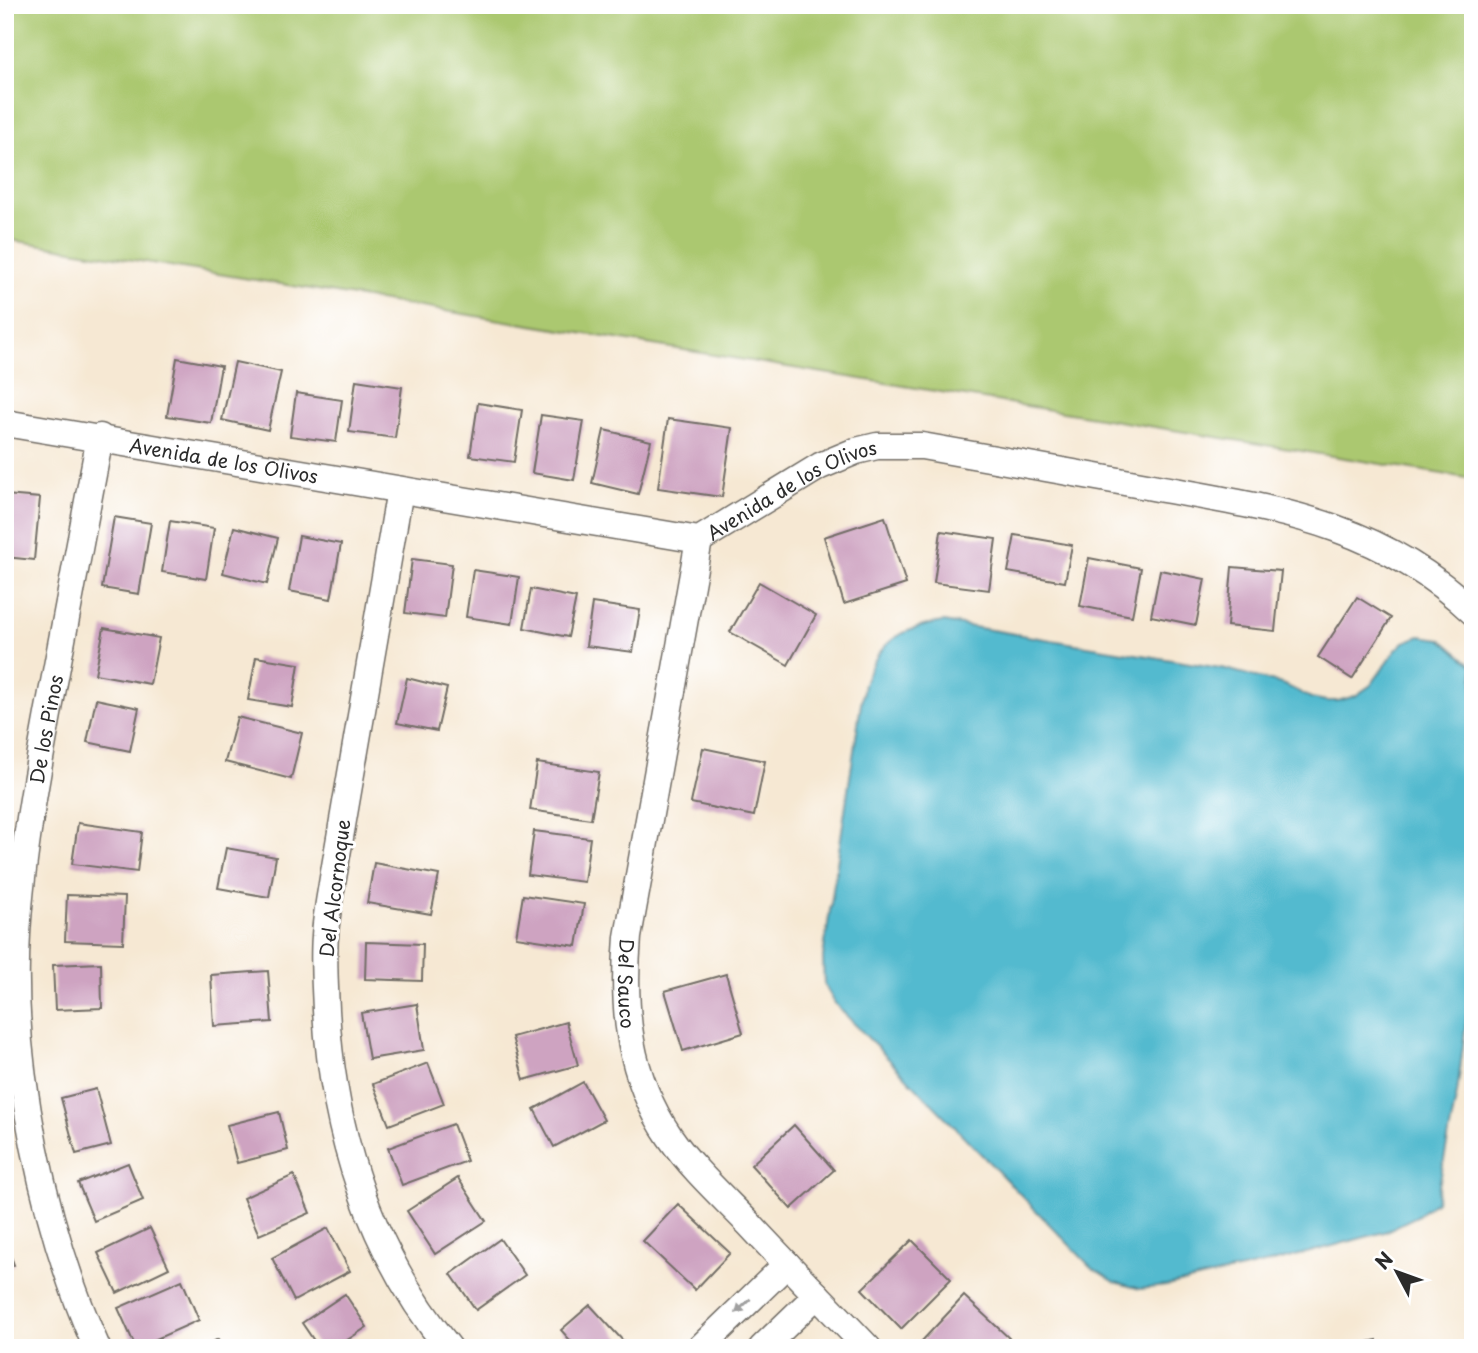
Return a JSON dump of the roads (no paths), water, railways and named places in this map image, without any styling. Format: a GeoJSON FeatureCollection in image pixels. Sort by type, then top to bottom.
{"type":"FeatureCollection","features":[{"type":"Feature","properties":{"kind":"street","name":"Avenida de los Olivos"},"geometry":{"type":"LineString","coordinates":[[5,423],[699,540],[820,466],[856,451],[877,446],[922,446],[1306,517],[1377,544],[1440,584]]}},
{"type":"Feature","properties":{"kind":"street","name":"De los Pinos"},"geometry":{"type":"LineString","coordinates":[[97,1348],[59,1242],[42,1182],[29,1116],[16,995],[17,935],[32,803],[100,437]]}},
{"type":"Feature","properties":{"kind":"street","name":"Del Alcornoque"},"geometry":{"type":"LineString","coordinates":[[400,490],[333,878],[325,936],[325,994],[335,1095],[346,1145],[363,1199],[408,1292],[449,1348]]}},
{"type":"Feature","properties":{"kind":"street","name":"Del Sauco"},"geometry":{"type":"LineString","coordinates":[[699,540],[628,937],[624,982],[628,1035],[647,1094],[670,1138],[713,1188],[868,1348]]}},
{"type":"Feature","properties":{"kind":"street"},"geometry":{"type":"LineString","coordinates":[[1440,584],[1473,594]]}},
{"type":"Feature","properties":{"kind":"street"},"geometry":{"type":"LineString","coordinates":[[1440,584],[1473,612]]}},
{"type":"Feature","properties":{"kind":"street"},"geometry":{"type":"LineString","coordinates":[[700,1348],[787,1264]]}},
{"type":"Feature","properties":{"kind":"street"},"geometry":{"type":"LineString","coordinates":[[762,1348],[817,1295]]}},
{"type":"Feature","properties":{"kind":"water"},"geometry":{"type":"Polygon","coordinates":[[[943,622],[1226,669],[1285,685],[1311,698],[1326,701],[1355,696],[1371,685],[1404,642],[1420,636],[1441,639],[1473,666],[1473,839],[1469,861],[1473,967],[1457,1093],[1436,1201],[1417,1216],[1384,1232],[1273,1262],[1166,1286],[1140,1289],[1115,1282],[1091,1267],[836,1005],[824,984],[823,957],[864,684],[876,657],[884,647],[903,633],[943,622]]]}}]}
